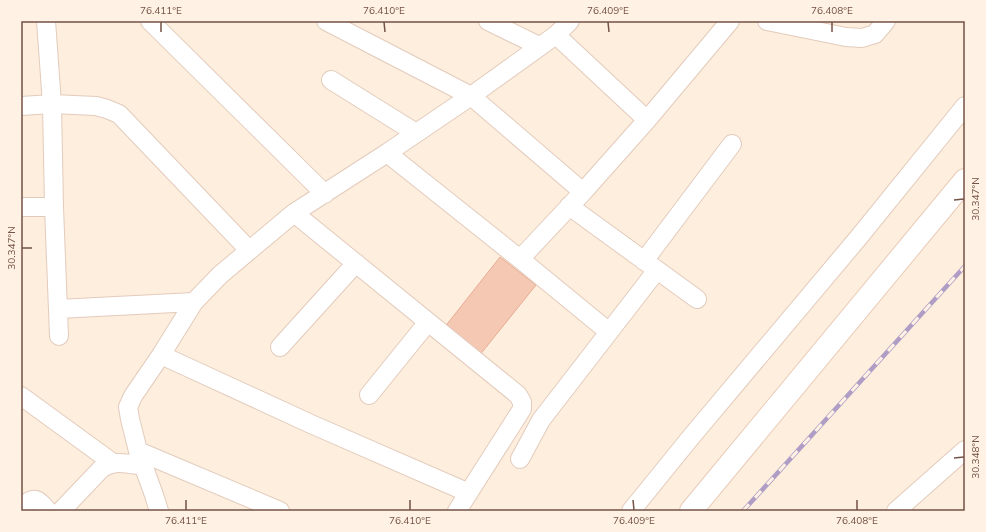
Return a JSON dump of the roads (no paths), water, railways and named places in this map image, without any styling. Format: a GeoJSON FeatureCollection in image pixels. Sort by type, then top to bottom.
{"type":"FeatureCollection","features":[{"type":"Feature","properties":{"kind":"street"},"geometry":{"type":"LineString","coordinates":[[46,21],[52,104],[59,336]]}},
{"type":"Feature","properties":{"kind":"street"},"geometry":{"type":"LineString","coordinates":[[326,21],[471,96],[583,192]]}},
{"type":"Feature","properties":{"kind":"street"},"geometry":{"type":"LineString","coordinates":[[488,21],[539,46]]}},
{"type":"Feature","properties":{"kind":"street"},"geometry":{"type":"LineString","coordinates":[[159,511],[141,458],[128,407],[133,396],[194,302],[249,250],[294,213],[325,194],[471,96],[556,35],[570,21]]}},
{"type":"Feature","properties":{"kind":"street"},"geometry":{"type":"LineString","coordinates":[[520,259],[583,192],[647,120],[730,21]]}},
{"type":"Feature","properties":{"kind":"street"},"geometry":{"type":"LineString","coordinates":[[767,21],[846,37],[862,38],[876,34],[886,21]]}},
{"type":"Feature","properties":{"kind":"street"},"geometry":{"type":"LineString","coordinates":[[153,22],[325,194]]}},
{"type":"Feature","properties":{"kind":"street"},"geometry":{"type":"LineString","coordinates":[[556,35],[647,120]]}},
{"type":"Feature","properties":{"kind":"street"},"geometry":{"type":"LineString","coordinates":[[331,80],[416,133]]}},
{"type":"Feature","properties":{"kind":"street"},"geometry":{"type":"LineString","coordinates":[[21,106],[52,104],[96,106],[107,108],[119,114],[249,250]]}},
{"type":"Feature","properties":{"kind":"street"},"geometry":{"type":"LineString","coordinates":[[631,511],[696,431],[860,236],[965,106]]}},
{"type":"Feature","properties":{"kind":"street"},"geometry":{"type":"LineString","coordinates":[[520,459],[541,420],[609,332],[650,265],[732,144]]}},
{"type":"Feature","properties":{"kind":"street"},"geometry":{"type":"LineString","coordinates":[[387,153],[609,332]]}},
{"type":"Feature","properties":{"kind":"street"},"geometry":{"type":"LineString","coordinates":[[691,511],[965,180]]}},
{"type":"Feature","properties":{"kind":"street"},"geometry":{"type":"LineString","coordinates":[[21,207],[54,206]]}},
{"type":"Feature","properties":{"kind":"street"},"geometry":{"type":"LineString","coordinates":[[569,206],[697,299]]}},
{"type":"Feature","properties":{"kind":"street"},"geometry":{"type":"LineString","coordinates":[[294,213],[518,395],[522,402],[522,409],[457,511]]}},
{"type":"Feature","properties":{"kind":"street"},"geometry":{"type":"LineString","coordinates":[[280,347],[356,263]]}},
{"type":"Feature","properties":{"kind":"street"},"geometry":{"type":"LineString","coordinates":[[58,309],[194,302]]}},
{"type":"Feature","properties":{"kind":"street"},"geometry":{"type":"LineString","coordinates":[[369,395],[428,322]]}},
{"type":"Feature","properties":{"kind":"street"},"geometry":{"type":"LineString","coordinates":[[161,355],[311,424],[469,492]]}},
{"type":"Feature","properties":{"kind":"street"},"geometry":{"type":"LineString","coordinates":[[21,396],[113,463]]}},
{"type":"Feature","properties":{"kind":"street"},"geometry":{"type":"LineString","coordinates":[[896,511],[965,450]]}},
{"type":"Feature","properties":{"kind":"street"},"geometry":{"type":"LineString","coordinates":[[61,511],[106,465],[141,458],[280,511]]}},
{"type":"Feature","properties":{"kind":"street"},"geometry":{"type":"LineString","coordinates":[[21,509],[28,502],[33,500],[39,501],[48,511]]}},
{"type":"Feature","properties":{"kind":"railway"},"geometry":{"type":"LineString","coordinates":[[743,511],[965,266]]}}]}
